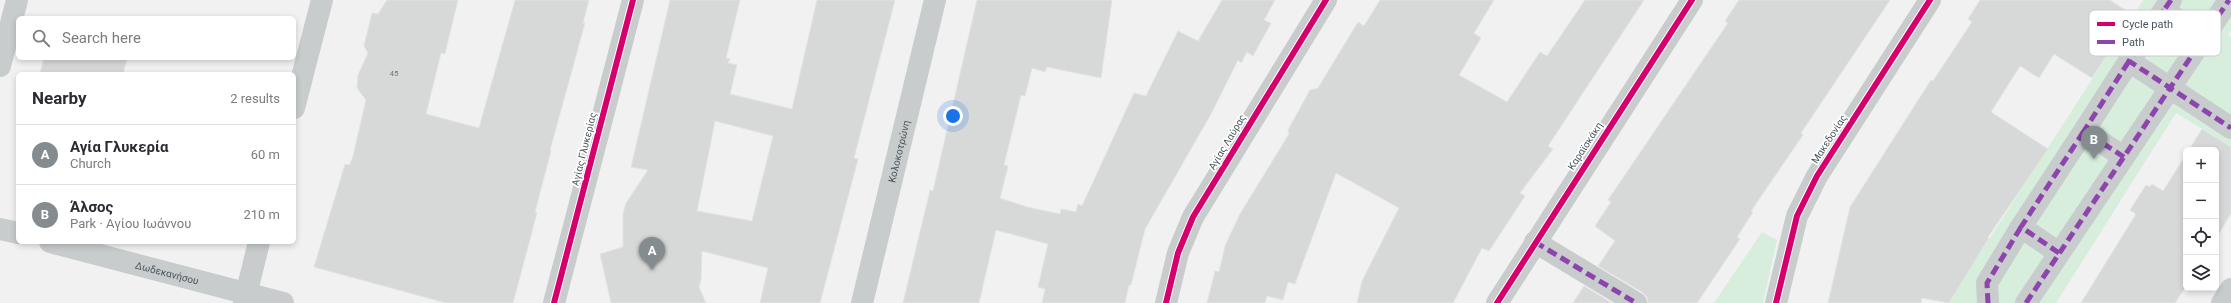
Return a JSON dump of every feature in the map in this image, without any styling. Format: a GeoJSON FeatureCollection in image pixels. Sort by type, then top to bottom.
{"type":"FeatureCollection","features":[{"type":"Feature","properties":{"kind":"street"},"geometry":{"type":"LineString","coordinates":[[0,66],[17,0]]}},
{"type":"Feature","properties":{"kind":"street"},"geometry":{"type":"LineString","coordinates":[[296,100],[322,0]]}},
{"type":"Feature","properties":{"kind":"street","name":"Αγίας Γλυκερίας"},"geometry":{"type":"LineString","coordinates":[[554,303],[633,0]]}},
{"type":"Feature","properties":{"kind":"street","name":"Κολοκοτρώνη"},"geometry":{"type":"LineString","coordinates":[[862,303],[935,0]]}},
{"type":"Feature","properties":{"kind":"street","name":"Αγίας Λαύρας"},"geometry":{"type":"LineString","coordinates":[[1166,303],[1178,252],[1193,217],[1326,0]]}},
{"type":"Feature","properties":{"kind":"street","name":"Καραϊσκάκη"},"geometry":{"type":"LineString","coordinates":[[1497,303],[1692,0]]}},
{"type":"Feature","properties":{"kind":"street","name":"Μακεδονίας"},"geometry":{"type":"LineString","coordinates":[[1776,303],[1797,216],[1817,176],[1930,0]]}},
{"type":"Feature","properties":{"kind":"street"},"geometry":{"type":"LineString","coordinates":[[2221,12],[2229,0]]}},
{"type":"Feature","properties":{"kind":"street"},"geometry":{"type":"LineString","coordinates":[[1988,303],[1987,283],[2021,228],[2133,56]]}},
{"type":"Feature","properties":{"kind":"street"},"geometry":{"type":"LineString","coordinates":[[2026,303],[2191,56]]}},
{"type":"Feature","properties":{"kind":"street"},"geometry":{"type":"LineString","coordinates":[[2130,61],[2231,128]]}},
{"type":"Feature","properties":{"kind":"street"},"geometry":{"type":"LineString","coordinates":[[2084,131],[2124,157]]}},
{"type":"Feature","properties":{"kind":"street"},"geometry":{"type":"LineString","coordinates":[[2021,228],[2059,253]]}},
{"type":"Feature","properties":{"kind":"street"},"geometry":{"type":"LineString","coordinates":[[0,229],[16,233]]}},
{"type":"Feature","properties":{"kind":"street"},"geometry":{"type":"LineString","coordinates":[[1535,242],[1636,303]]}},
{"type":"Feature","properties":{"kind":"street","name":"Δωδεκανήσου"},"geometry":{"type":"LineString","coordinates":[[57,244],[245,298],[283,303]]}},
{"type":"Feature","properties":{"kind":"street"},"geometry":{"type":"LineString","coordinates":[[245,298],[259,244]]}},
{"type":"Feature","properties":{"kind":"street"},"geometry":{"type":"LineString","coordinates":[[2222,303],[2231,289]]}},
{"type":"Feature","properties":{"kind":"green space"},"geometry":{"type":"Polygon","coordinates":[[[2143,0],[2231,0],[2231,30],[2228,35],[2231,37],[2231,147],[2176,113],[2056,303],[1948,303],[2107,56],[2221,56],[2221,10],[2137,10],[2143,0]]]}},
{"type":"Feature","properties":{"kind":"green space"},"geometry":{"type":"Polygon","coordinates":[[[1762,232],[1777,240],[1763,303],[1714,303],[1762,232]]]}},
{"type":"Feature","properties":{"kind":"building"},"geometry":{"type":"Polygon","coordinates":[[[387,0],[458,0],[445,54],[441,53],[426,114],[479,128],[515,0],[589,0],[583,23],[585,23],[550,150],[551,151],[535,212],[537,213],[513,303],[446,303],[314,267],[345,164],[350,165],[352,160],[366,100],[357,88],[358,75],[368,53],[364,46],[372,13],[378,14],[387,0]]]}},
{"type":"Feature","properties":{"kind":"building"},"geometry":{"type":"Polygon","coordinates":[[[670,0],[740,0],[726,58],[730,59],[728,63],[737,65],[730,94],[792,109],[817,0],[895,0],[854,158],[858,159],[820,303],[760,303],[768,268],[702,251],[701,280],[699,287],[706,303],[611,303],[600,254],[623,247],[623,214],[626,203],[648,170],[631,167],[670,0]],[[715,121],[697,211],[752,221],[773,136],[715,121]]]}},
{"type":"Feature","properties":{"kind":"building"},"geometry":{"type":"Polygon","coordinates":[[[977,0],[1112,0],[1101,78],[1047,67],[1045,72],[1032,68],[1025,96],[1021,95],[1004,165],[1008,166],[1000,198],[1027,207],[1060,214],[1061,209],[1076,212],[1078,204],[1082,206],[1134,93],[1146,96],[1178,31],[1198,41],[1222,0],[1275,0],[1264,20],[1271,23],[1253,56],[1247,52],[1241,63],[1238,60],[1211,114],[1145,229],[1125,303],[1042,303],[1045,289],[1038,287],[1048,244],[996,230],[979,303],[903,303],[930,190],[933,191],[977,0]]]}},
{"type":"Feature","properties":{"kind":"building"},"geometry":{"type":"Polygon","coordinates":[[[1380,0],[1494,0],[1474,33],[1481,38],[1459,75],[1507,102],[1540,52],[1547,56],[1585,0],[1644,0],[1548,146],[1553,149],[1520,193],[1525,196],[1489,251],[1482,248],[1453,303],[1357,303],[1362,281],[1399,208],[1336,173],[1295,284],[1288,282],[1283,300],[1267,296],[1265,303],[1207,303],[1215,271],[1219,272],[1225,246],[1240,214],[1289,134],[1288,130],[1310,90],[1318,88],[1358,22],[1364,26],[1380,0]]]}},
{"type":"Feature","properties":{"kind":"building"},"geometry":{"type":"Polygon","coordinates":[[[1739,0],[1890,0],[1801,133],[1803,135],[1751,211],[1753,212],[1737,237],[1740,239],[1697,303],[1648,303],[1647,297],[1642,292],[1598,266],[1615,241],[1595,226],[1611,202],[1608,200],[1728,23],[1725,21],[1739,0]]]}},
{"type":"Feature","properties":{"kind":"building"},"geometry":{"type":"Polygon","coordinates":[[[1980,0],[2110,0],[2125,10],[2089,10],[2089,56],[2106,56],[2092,78],[2054,54],[2039,78],[2020,66],[1991,112],[2048,149],[1988,237],[1989,238],[1949,303],[1922,298],[1921,303],[1828,303],[1850,207],[1931,80],[1933,81],[1972,22],[1968,19],[1980,0]]]}},
{"type":"Feature","properties":{"kind":"building"},"geometry":{"type":"Polygon","coordinates":[[[44,60],[126,60],[124,72],[40,72],[44,60]]]}},
{"type":"Feature","properties":{"kind":"building"},"geometry":{"type":"Polygon","coordinates":[[[2202,129],[2231,147],[2231,213],[2219,234],[2219,147],[2191,147],[2202,129]]]}},
{"type":"Feature","properties":{"kind":"building"},"geometry":{"type":"Polygon","coordinates":[[[2183,160],[2183,291],[2175,303],[2081,303],[2136,214],[2130,210],[2146,185],[2150,187],[2152,184],[2163,191],[2183,160]]]}},
{"type":"Feature","properties":{"kind":"building"},"geometry":{"type":"Polygon","coordinates":[[[1584,286],[1612,303],[1573,303],[1584,286]]]}},
{"type":"Feature","properties":{"kind":"marked path"},"geometry":{"type":"LineString","coordinates":[[2164,10],[2171,0]]}},
{"type":"Feature","properties":{"kind":"marked path"},"geometry":{"type":"LineString","coordinates":[[2221,12],[2229,0]]}},
{"type":"Feature","properties":{"kind":"marked path"},"geometry":{"type":"LineString","coordinates":[[2132,56],[2129,61],[2231,128]]}},
{"type":"Feature","properties":{"kind":"marked path"},"geometry":{"type":"LineString","coordinates":[[2026,303],[2191,56]]}},
{"type":"Feature","properties":{"kind":"marked path"},"geometry":{"type":"LineString","coordinates":[[2124,157],[2084,131],[2129,61]]}},
{"type":"Feature","properties":{"kind":"marked path"},"geometry":{"type":"LineString","coordinates":[[2059,253],[2021,227],[2084,131]]}},
{"type":"Feature","properties":{"kind":"marked path"},"geometry":{"type":"LineString","coordinates":[[1988,303],[1987,283],[2021,227]]}},
{"type":"Feature","properties":{"kind":"marked path"},"geometry":{"type":"LineString","coordinates":[[1535,242],[1636,303]]}},
{"type":"Feature","properties":{"kind":"cycle path"},"geometry":{"type":"LineString","coordinates":[[554,303],[633,0]]}},
{"type":"Feature","properties":{"kind":"cycle path"},"geometry":{"type":"LineString","coordinates":[[1166,303],[1178,253],[1193,217],[1326,0]]}},
{"type":"Feature","properties":{"kind":"cycle path"},"geometry":{"type":"LineString","coordinates":[[1497,303],[1692,0]]}},
{"type":"Feature","properties":{"kind":"cycle path"},"geometry":{"type":"LineString","coordinates":[[1776,303],[1797,216],[1817,176],[1930,0]]}},
{"type":"Feature","properties":{"kind":"place","name":"Άλσος"},"geometry":{"type":"Point","coordinates":[2094,159]}},
{"type":"Feature","properties":{"kind":"place","name":"Αγία Γλυκερία"},"geometry":{"type":"Point","coordinates":[652,270]}}]}
